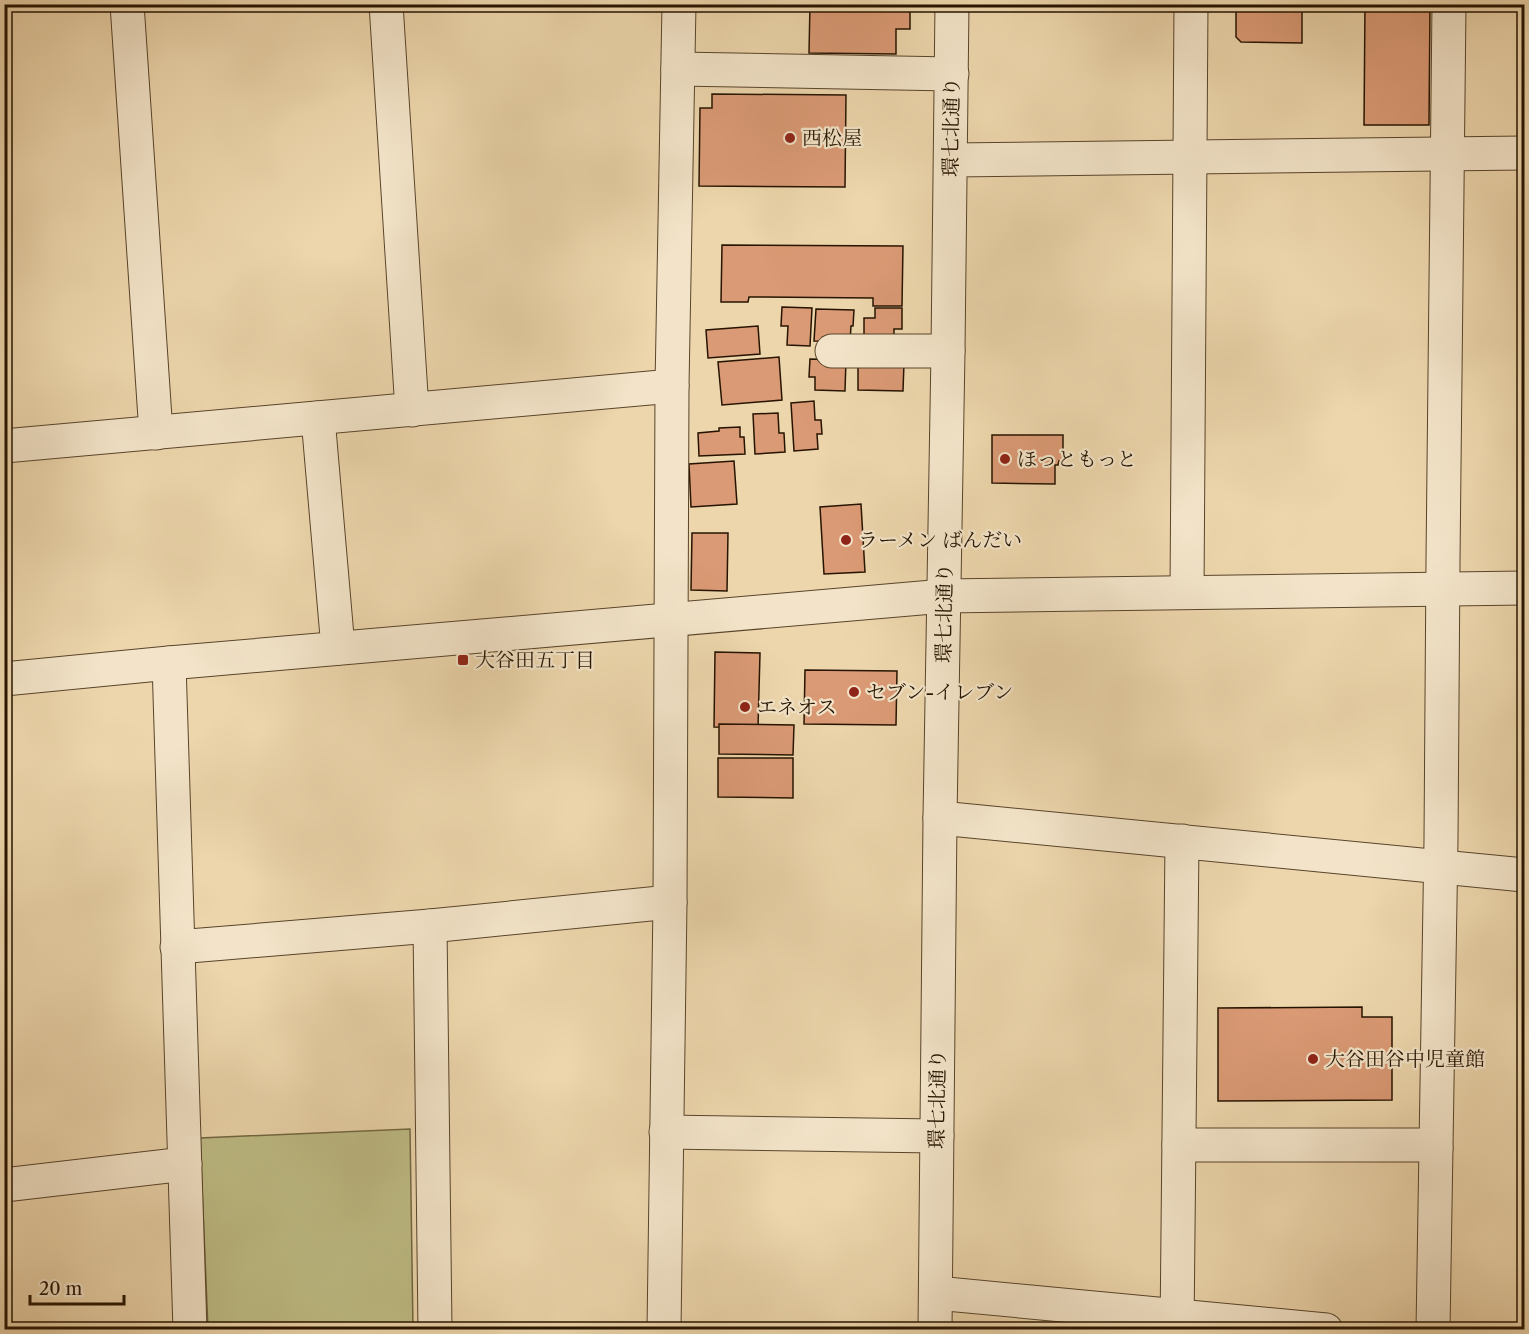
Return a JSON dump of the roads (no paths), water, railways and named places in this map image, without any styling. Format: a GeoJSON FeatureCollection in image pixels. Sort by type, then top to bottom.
{"type":"FeatureCollection","features":[{"type":"Feature","properties":{"kind":"street"},"geometry":{"type":"LineString","coordinates":[[127,4],[156,433]]}},
{"type":"Feature","properties":{"kind":"street"},"geometry":{"type":"LineString","coordinates":[[386,4],[412,410]]}},
{"type":"Feature","properties":{"kind":"street"},"geometry":{"type":"LineString","coordinates":[[664,1329],[672,386],[679,4]]}},
{"type":"Feature","properties":{"kind":"street","name":"環七北通り"},"geometry":{"type":"LineString","coordinates":[[935,1329],[952,4]]}},
{"type":"Feature","properties":{"kind":"street"},"geometry":{"type":"LineString","coordinates":[[1187,592],[1191,4]]}},
{"type":"Feature","properties":{"kind":"street"},"geometry":{"type":"LineString","coordinates":[[1433,1329],[1441,866],[1449,4]]}},
{"type":"Feature","properties":{"kind":"street"},"geometry":{"type":"LineString","coordinates":[[678,69],[951,74]]}},
{"type":"Feature","properties":{"kind":"street"},"geometry":{"type":"LineString","coordinates":[[951,160],[1524,153]]}},
{"type":"Feature","properties":{"kind":"street"},"geometry":{"type":"LineString","coordinates":[[832,351],[948,351]]}},
{"type":"Feature","properties":{"kind":"street"},"geometry":{"type":"LineString","coordinates":[[4,446],[672,386]]}},
{"type":"Feature","properties":{"kind":"street"},"geometry":{"type":"LineString","coordinates":[[318,418],[338,648]]}},
{"type":"Feature","properties":{"kind":"street"},"geometry":{"type":"LineString","coordinates":[[4,679],[944,596],[1524,588]]}},
{"type":"Feature","properties":{"kind":"street"},"geometry":{"type":"LineString","coordinates":[[169,663],[190,1329]]}},
{"type":"Feature","properties":{"kind":"street"},"geometry":{"type":"LineString","coordinates":[[940,818],[1524,874]]}},
{"type":"Feature","properties":{"kind":"street"},"geometry":{"type":"LineString","coordinates":[[1177,1322],[1182,841]]}},
{"type":"Feature","properties":{"kind":"street"},"geometry":{"type":"LineString","coordinates":[[177,947],[430,926],[669,902]]}},
{"type":"Feature","properties":{"kind":"street"},"geometry":{"type":"LineString","coordinates":[[430,926],[435,1329]]}},
{"type":"Feature","properties":{"kind":"street"},"geometry":{"type":"LineString","coordinates":[[666,1132],[937,1137]]}},
{"type":"Feature","properties":{"kind":"street"},"geometry":{"type":"LineString","coordinates":[[1179,1145],[1423,1145],[1436,1148]]}},
{"type":"Feature","properties":{"kind":"street"},"geometry":{"type":"LineString","coordinates":[[4,1185],[185,1164]]}},
{"type":"Feature","properties":{"kind":"street"},"geometry":{"type":"LineString","coordinates":[[936,1293],[1177,1322],[1326,1329]]}},
{"type":"Feature","properties":{"kind":"place","name":"西松屋"},"geometry":{"type":"Point","coordinates":[790,138]}},
{"type":"Feature","properties":{"kind":"place","name":"ほっともっと"},"geometry":{"type":"Point","coordinates":[1005,459]}},
{"type":"Feature","properties":{"kind":"place","name":"ラーメン ばんだい"},"geometry":{"type":"Point","coordinates":[846,540]}},
{"type":"Feature","properties":{"kind":"place","name":"大谷田五丁目"},"geometry":{"type":"Point","coordinates":[463,660]}},
{"type":"Feature","properties":{"kind":"place","name":"セブン-イレブン"},"geometry":{"type":"Point","coordinates":[854,692]}},
{"type":"Feature","properties":{"kind":"place","name":"エネオス"},"geometry":{"type":"Point","coordinates":[745,707]}},
{"type":"Feature","properties":{"kind":"place","name":"大谷田谷中児童館"},"geometry":{"type":"Point","coordinates":[1313,1059]}}]}
